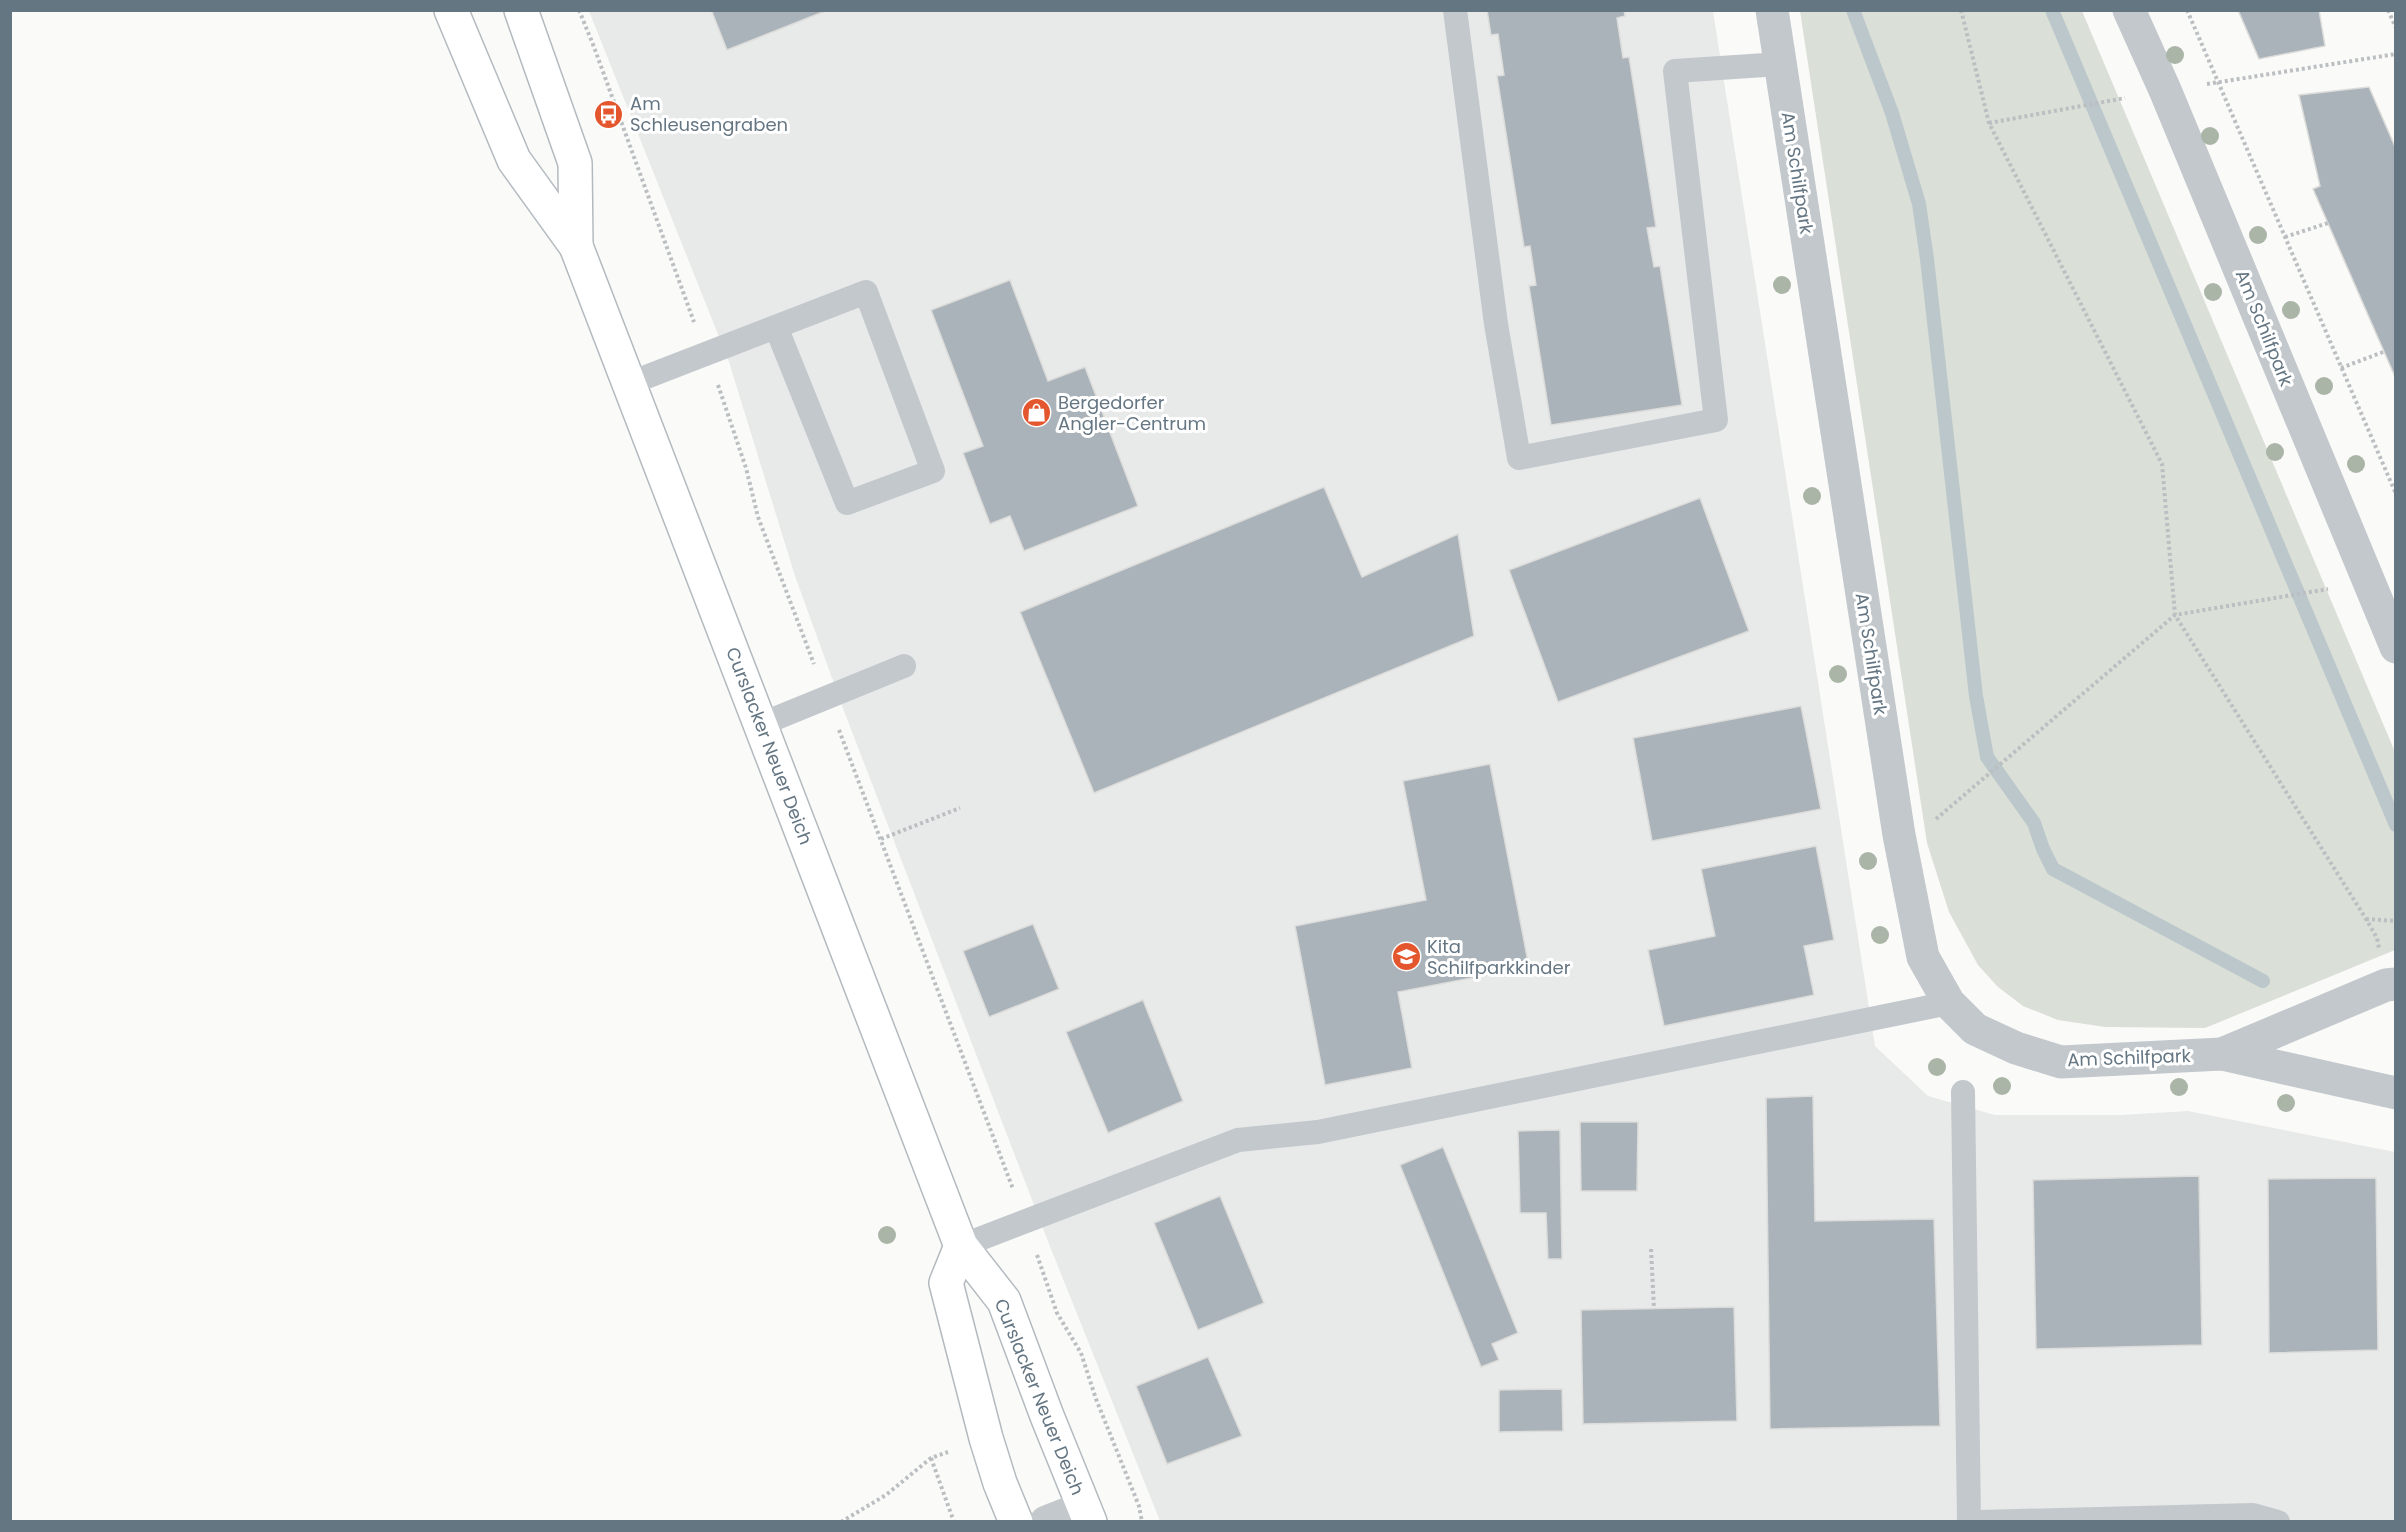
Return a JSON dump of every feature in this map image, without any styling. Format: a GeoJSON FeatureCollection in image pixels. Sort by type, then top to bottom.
{"type":"FeatureCollection","features":[{"type":"Feature","properties":{"kind":"main road","name":"Curslacker Neuer Deich"},"geometry":{"type":"LineString","coordinates":[[451,10],[514,160],[576,246],[762,724],[961,1246],[1004,1301],[1087,1514]]}},
{"type":"Feature","properties":{"kind":"main road","name":"Curslacker Neuer Deich"},"geometry":{"type":"LineString","coordinates":[[521,10],[575,163],[576,246]]}},
{"type":"Feature","properties":{"kind":"main road"},"geometry":{"type":"LineString","coordinates":[[961,1246],[946,1283],[986,1438],[1000,1483],[1016,1521]]}},
{"type":"Feature","properties":{"kind":"street","name":"Am Schilfpark"},"geometry":{"type":"LineString","coordinates":[[1772,10],[1899,835],[1923,957],[1949,1003],[1976,1029],[2016,1048],[2061,1062],[2222,1054],[2396,1093]]}},
{"type":"Feature","properties":{"kind":"street","name":"Am Schilfpark"},"geometry":{"type":"LineString","coordinates":[[2129,10],[2165,90],[2396,647]]}},
{"type":"Feature","properties":{"kind":"street","name":"Am Schilfpark"},"geometry":{"type":"LineString","coordinates":[[2222,1054],[2391,985]]}},
{"type":"Feature","properties":{"kind":"street"},"geometry":{"type":"LineString","coordinates":[[1046,1521],[1087,1514]]}},
{"type":"Feature","properties":{"kind":"lane"},"geometry":{"type":"LineString","coordinates":[[1455,10],[1496,324],[1519,458],[1716,420],[1675,71],[1781,64]]}},
{"type":"Feature","properties":{"kind":"lane"},"geometry":{"type":"LineString","coordinates":[[628,384],[866,292],[933,471],[847,503],[776,327]]}},
{"type":"Feature","properties":{"kind":"lane"},"geometry":{"type":"LineString","coordinates":[[762,724],[904,666]]}},
{"type":"Feature","properties":{"kind":"lane"},"geometry":{"type":"LineString","coordinates":[[961,1246],[1238,1140],[1318,1132],[1949,1003]]}},
{"type":"Feature","properties":{"kind":"lane"},"geometry":{"type":"LineString","coordinates":[[1963,1092],[1969,1521]]}},
{"type":"Feature","properties":{"kind":"lane"},"geometry":{"type":"LineString","coordinates":[[1979,1521],[2253,1515],[2278,1521]]}},
{"type":"Feature","properties":{"kind":"path"},"geometry":{"type":"LineString","coordinates":[[579,10],[706,354],[746,468],[762,528],[1025,1221],[1057,1313],[1080,1353],[1139,1506],[1142,1521]]}},
{"type":"Feature","properties":{"kind":"path"},"geometry":{"type":"LineString","coordinates":[[1961,10],[1989,123],[2162,465],[2175,615],[2366,919],[2377,938],[2391,985]]}},
{"type":"Feature","properties":{"kind":"path"},"geometry":{"type":"LineString","coordinates":[[2187,10],[2396,494]]}},
{"type":"Feature","properties":{"kind":"path"},"geometry":{"type":"LineString","coordinates":[[2388,10],[2396,28]]}},
{"type":"Feature","properties":{"kind":"path"},"geometry":{"type":"LineString","coordinates":[[2165,90],[2396,54]]}},
{"type":"Feature","properties":{"kind":"path"},"geometry":{"type":"LineString","coordinates":[[1989,123],[2117,99]]}},
{"type":"Feature","properties":{"kind":"path"},"geometry":{"type":"LineString","coordinates":[[2284,237],[2328,223]]}},
{"type":"Feature","properties":{"kind":"path"},"geometry":{"type":"LineString","coordinates":[[2341,368],[2383,352]]}},
{"type":"Feature","properties":{"kind":"path"},"geometry":{"type":"LineString","coordinates":[[1932,822],[2175,615],[2326,589]]}},
{"type":"Feature","properties":{"kind":"path"},"geometry":{"type":"LineString","coordinates":[[881,840],[960,808]]}},
{"type":"Feature","properties":{"kind":"path"},"geometry":{"type":"LineString","coordinates":[[2366,919],[2396,921]]}},
{"type":"Feature","properties":{"kind":"path"},"geometry":{"type":"LineString","coordinates":[[1651,1249],[1654,1309]]}},
{"type":"Feature","properties":{"kind":"path"},"geometry":{"type":"LineString","coordinates":[[841,1521],[886,1495],[931,1458],[954,1521]]}},
{"type":"Feature","properties":{"kind":"shaded area"},"geometry":{"type":"Polygon","coordinates":[[[589,11],[1713,11],[1875,1046],[1928,1096],[1995,1115],[2120,1115],[2188,1111],[2395,1152],[2395,1521],[1160,1521],[1049,1244],[844,711],[795,576],[729,362],[589,11]]]}},
{"type":"Feature","properties":{"kind":"shaded area"},"geometry":{"type":"Polygon","coordinates":[[[1800,11],[2082,11],[2395,752],[2395,950],[2205,1028],[2105,1027],[2058,1020],[2023,1006],[1998,987],[1978,965],[1949,912],[1927,843],[1800,11]]]}},
{"type":"Feature","properties":{"kind":"building"},"geometry":{"type":"Polygon","coordinates":[[[716,10],[828,10],[727,50],[712,12],[716,10]]]}},
{"type":"Feature","properties":{"kind":"building"},"geometry":{"type":"Polygon","coordinates":[[[1487,10],[1624,10],[1625,16],[1617,18],[1623,58],[1629,57],[1656,227],[1647,228],[1654,267],[1660,266],[1682,405],[1551,425],[1529,286],[1536,285],[1530,246],[1524,247],[1497,76],[1504,75],[1498,34],[1491,35],[1487,10]]]}},
{"type":"Feature","properties":{"kind":"building"},"geometry":{"type":"Polygon","coordinates":[[[2238,10],[2319,10],[2325,46],[2259,59],[2238,10]]]}},
{"type":"Feature","properties":{"kind":"building"},"geometry":{"type":"Polygon","coordinates":[[[2369,87],[2396,149],[2396,379],[2313,189],[2320,186],[2299,95],[2369,87]]]}},
{"type":"Feature","properties":{"kind":"building","name":"Bergedorfer Angler-Centrum"},"geometry":{"type":"Polygon","coordinates":[[[1010,280],[1048,381],[1085,367],[1138,506],[1024,551],[1010,516],[990,524],[963,453],[983,446],[931,310],[1010,280]]]}},
{"type":"Feature","properties":{"kind":"building"},"geometry":{"type":"Polygon","coordinates":[[[1324,487],[1362,577],[1458,534],[1474,636],[1094,793],[1020,612],[1324,487]]]}},
{"type":"Feature","properties":{"kind":"building"},"geometry":{"type":"Polygon","coordinates":[[[1700,498],[1749,631],[1558,702],[1509,570],[1700,498]]]}},
{"type":"Feature","properties":{"kind":"building"},"geometry":{"type":"Polygon","coordinates":[[[1801,706],[1821,809],[1652,841],[1633,738],[1801,706]]]}},
{"type":"Feature","properties":{"kind":"building"},"geometry":{"type":"Polygon","coordinates":[[[1490,764],[1529,967],[1398,992],[1412,1068],[1325,1085],[1295,926],[1426,900],[1403,781],[1490,764]]]}},
{"type":"Feature","properties":{"kind":"building"},"geometry":{"type":"Polygon","coordinates":[[[1816,846],[1834,940],[1804,946],[1814,995],[1664,1026],[1648,950],[1715,936],[1701,869],[1816,846]]]}},
{"type":"Feature","properties":{"kind":"building"},"geometry":{"type":"Polygon","coordinates":[[[1033,924],[1059,989],[989,1017],[963,951],[1033,924]]]}},
{"type":"Feature","properties":{"kind":"building"},"geometry":{"type":"Polygon","coordinates":[[[1143,1000],[1183,1101],[1108,1133],[1066,1032],[1143,1000]]]}},
{"type":"Feature","properties":{"kind":"building"},"geometry":{"type":"Polygon","coordinates":[[[1813,1096],[1815,1221],[1934,1219],[1940,1426],[1770,1429],[1766,1098],[1813,1096]]]}},
{"type":"Feature","properties":{"kind":"building"},"geometry":{"type":"Polygon","coordinates":[[[1580,1122],[1638,1122],[1637,1191],[1581,1191],[1580,1122]]]}},
{"type":"Feature","properties":{"kind":"building"},"geometry":{"type":"Polygon","coordinates":[[[1560,1130],[1562,1259],[1548,1259],[1546,1213],[1520,1213],[1518,1131],[1560,1130]]]}},
{"type":"Feature","properties":{"kind":"building"},"geometry":{"type":"Polygon","coordinates":[[[1443,1147],[1518,1333],[1492,1344],[1499,1360],[1481,1367],[1400,1165],[1443,1147]]]}},
{"type":"Feature","properties":{"kind":"building"},"geometry":{"type":"Polygon","coordinates":[[[2199,1176],[2202,1345],[2036,1349],[2033,1180],[2199,1176]]]}},
{"type":"Feature","properties":{"kind":"building"},"geometry":{"type":"Polygon","coordinates":[[[2376,1178],[2378,1350],[2269,1353],[2268,1179],[2376,1178]]]}},
{"type":"Feature","properties":{"kind":"building"},"geometry":{"type":"Polygon","coordinates":[[[1220,1196],[1264,1303],[1198,1330],[1154,1223],[1220,1196]]]}},
{"type":"Feature","properties":{"kind":"building"},"geometry":{"type":"Polygon","coordinates":[[[1734,1307],[1737,1421],[1583,1424],[1581,1310],[1734,1307]]]}},
{"type":"Feature","properties":{"kind":"building"},"geometry":{"type":"Polygon","coordinates":[[[1208,1357],[1242,1436],[1167,1464],[1136,1386],[1208,1357]]]}},
{"type":"Feature","properties":{"kind":"building"},"geometry":{"type":"Polygon","coordinates":[[[1562,1389],[1563,1431],[1499,1432],[1499,1390],[1562,1389]]]}},
{"type":"Feature","properties":{"kind":"waterway"},"geometry":{"type":"LineString","coordinates":[[1853,10],[1892,113],[1919,204],[1976,696],[1987,757],[2034,823],[2053,869],[2263,981]]}},
{"type":"Feature","properties":{"kind":"waterway"},"geometry":{"type":"LineString","coordinates":[[2052,10],[2396,825]]}},
{"type":"Feature","properties":{"kind":"place","name":"Am Schleusengraben"},"geometry":{"type":"Point","coordinates":[609,114]}},
{"type":"Feature","properties":{"kind":"place","name":"Bergedorfer Angler-Centrum"},"geometry":{"type":"Point","coordinates":[1037,413]}},
{"type":"Feature","properties":{"kind":"place","name":"Kita Schilfparkkinder"},"geometry":{"type":"Point","coordinates":[1406,957]}}]}
